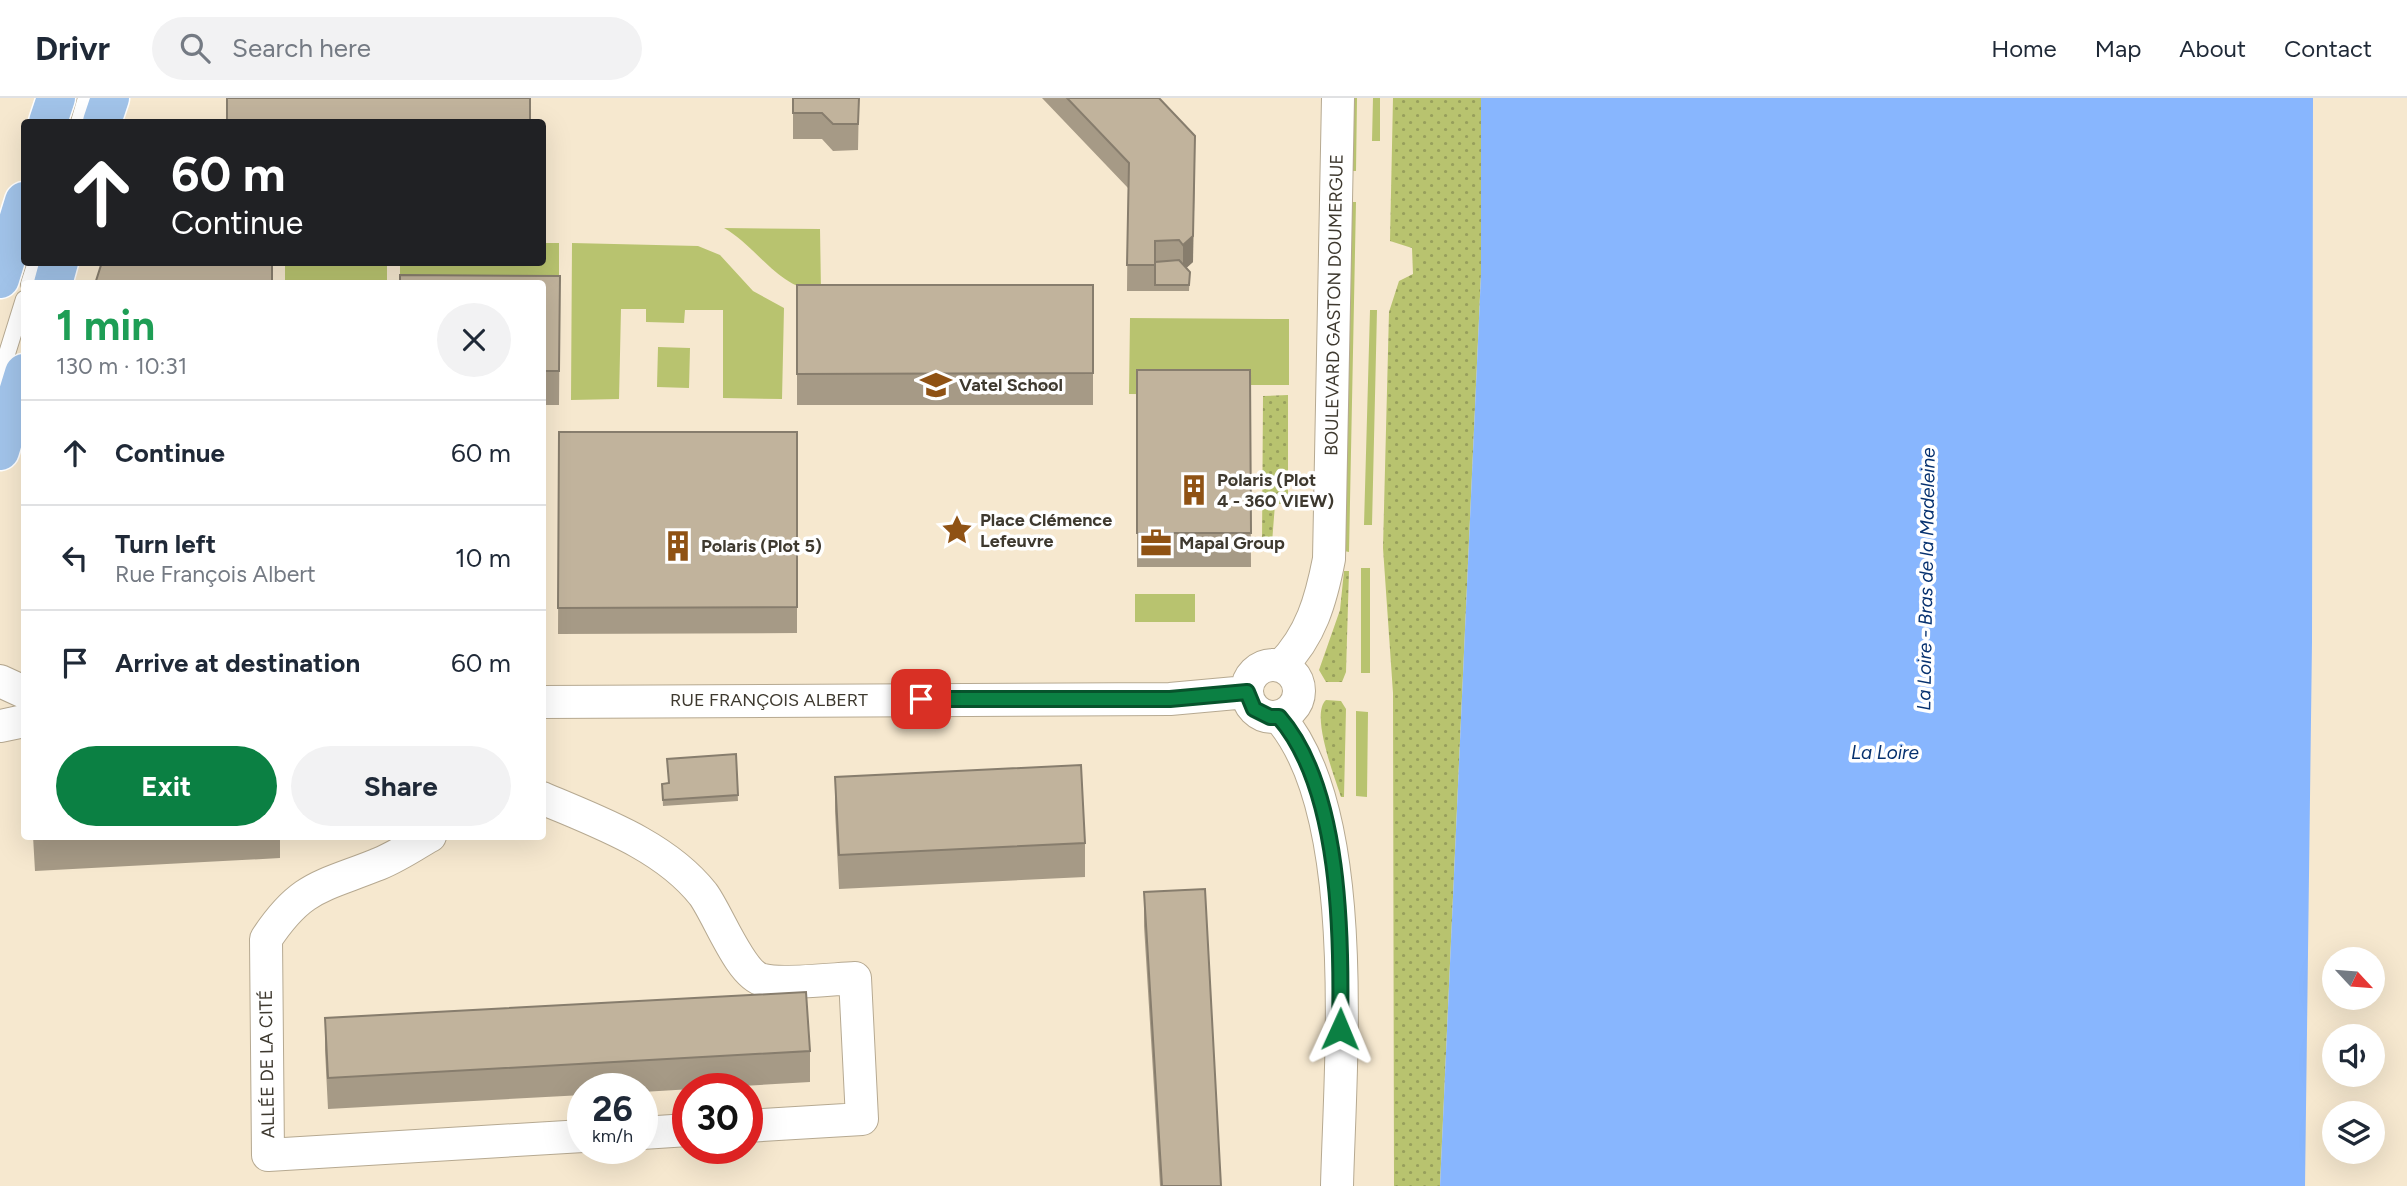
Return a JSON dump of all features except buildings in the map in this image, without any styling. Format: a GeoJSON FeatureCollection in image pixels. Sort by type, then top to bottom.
{"type":"FeatureCollection","features":[{"type":"Feature","properties":{"kind":"main road"},"geometry":{"type":"LineString","coordinates":[[49,119],[56,98]]}},
{"type":"Feature","properties":{"kind":"main road"},"geometry":{"type":"LineString","coordinates":[[103,119],[110,98]]}},
{"type":"Feature","properties":{"kind":"main road"},"geometry":{"type":"LineString","coordinates":[[0,279],[21,211]]}},
{"type":"Feature","properties":{"kind":"main road"},"geometry":{"type":"LineString","coordinates":[[0,451],[10,385]]}},
{"type":"Feature","properties":{"kind":"street","name":"BOULEVARD GASTON DOUMERGUE"},"geometry":{"type":"LineString","coordinates":[[1281,666],[1299,649],[1321,603],[1329,559],[1338,98]]}},
{"type":"Feature","properties":{"kind":"street"},"geometry":{"type":"LineString","coordinates":[[1273,665],[1281,666],[1295,677],[1300,694],[1293,709],[1279,717],[1270,717],[1254,709],[1247,692],[1248,684],[1257,670],[1273,665]]}},
{"type":"Feature","properties":{"kind":"street"},"geometry":{"type":"LineString","coordinates":[[0,681],[21,691]]}},
{"type":"Feature","properties":{"kind":"street","name":"RUE FRANÇOIS ALBERT"},"geometry":{"type":"LineString","coordinates":[[546,702],[1170,699],[1247,692]]}},
{"type":"Feature","properties":{"kind":"street"},"geometry":{"type":"LineString","coordinates":[[1279,717],[1296,736],[1312,769],[1324,816],[1340,923],[1337,1186]]}},
{"type":"Feature","properties":{"kind":"street"},"geometry":{"type":"LineString","coordinates":[[0,726],[21,722]]}},
{"type":"Feature","properties":{"kind":"street"},"geometry":{"type":"LineString","coordinates":[[546,800],[610,828],[667,860],[702,894],[746,969],[762,981],[855,978],[862,1119],[763,1125]]}},
{"type":"Feature","properties":{"kind":"street","name":"ALLÉE DE LA CITÉ"},"geometry":{"type":"LineString","coordinates":[[423,840],[380,864],[319,886],[285,910],[266,939],[268,1155],[567,1137]]}},
{"type":"Feature","properties":{"kind":"lane"},"geometry":{"type":"LineString","coordinates":[[80,119],[86,98]]}},
{"type":"Feature","properties":{"kind":"lane"},"geometry":{"type":"LineString","coordinates":[[10,385],[21,317]]}},
{"type":"Feature","properties":{"kind":"green space"},"geometry":{"type":"Polygon","coordinates":[[[1353,98],[1357,98],[1356,171],[1351,171],[1353,98]]]}},
{"type":"Feature","properties":{"kind":"green space"},"geometry":{"type":"Polygon","coordinates":[[[1373,98],[1380,98],[1380,141],[1372,141],[1373,98]]]}},
{"type":"Feature","properties":{"kind":"green space"},"geometry":{"type":"Polygon","coordinates":[[[1393,98],[1481,98],[1481,274],[1440,1186],[1394,1186],[1393,693],[1383,548],[1389,312],[1399,281],[1413,274],[1412,248],[1390,241],[1393,98]]]}},
{"type":"Feature","properties":{"kind":"green space"},"geometry":{"type":"Polygon","coordinates":[[[1351,202],[1356,202],[1349,552],[1344,551],[1351,202]]]}},
{"type":"Feature","properties":{"kind":"green space"},"geometry":{"type":"Polygon","coordinates":[[[724,228],[820,229],[821,291],[793,284],[724,228]]]}},
{"type":"Feature","properties":{"kind":"green space"},"geometry":{"type":"Polygon","coordinates":[[[546,243],[559,243],[559,303],[546,288],[546,280],[400,280],[400,266],[546,266],[546,243]]]}},
{"type":"Feature","properties":{"kind":"green space"},"geometry":{"type":"Polygon","coordinates":[[[572,243],[698,246],[720,255],[753,291],[784,308],[782,399],[723,398],[723,310],[685,310],[684,323],[646,322],[646,309],[621,309],[619,399],[571,400],[572,243]]]}},
{"type":"Feature","properties":{"kind":"green space"},"geometry":{"type":"Polygon","coordinates":[[[285,266],[387,266],[387,280],[285,280],[285,266]]]}},
{"type":"Feature","properties":{"kind":"green space"},"geometry":{"type":"Polygon","coordinates":[[[1370,310],[1377,310],[1372,525],[1364,525],[1370,310]]]}},
{"type":"Feature","properties":{"kind":"green space"},"geometry":{"type":"Polygon","coordinates":[[[1130,318],[1289,319],[1289,385],[1249,385],[1249,395],[1129,394],[1130,318]]]}},
{"type":"Feature","properties":{"kind":"green space"},"geometry":{"type":"Polygon","coordinates":[[[658,347],[690,348],[689,388],[657,387],[658,347]]]}},
{"type":"Feature","properties":{"kind":"green space"},"geometry":{"type":"Polygon","coordinates":[[[1288,395],[1288,504],[1275,504],[1272,543],[1262,543],[1263,396],[1288,395]]]}},
{"type":"Feature","properties":{"kind":"green space"},"geometry":{"type":"Polygon","coordinates":[[[1361,568],[1370,568],[1370,673],[1361,673],[1361,568]]]}},
{"type":"Feature","properties":{"kind":"green space"},"geometry":{"type":"Polygon","coordinates":[[[1344,571],[1349,571],[1346,672],[1342,682],[1326,682],[1319,670],[1340,610],[1344,571]]]}},
{"type":"Feature","properties":{"kind":"green space"},"geometry":{"type":"Polygon","coordinates":[[[1135,594],[1195,594],[1195,622],[1135,622],[1135,594]]]}},
{"type":"Feature","properties":{"kind":"green space"},"geometry":{"type":"Polygon","coordinates":[[[1326,700],[1341,701],[1346,709],[1344,797],[1341,797],[1322,732],[1322,707],[1326,700]]]}},
{"type":"Feature","properties":{"kind":"green space"},"geometry":{"type":"Polygon","coordinates":[[[1356,711],[1368,712],[1367,797],[1356,796],[1356,711]]]}},
{"type":"Feature","properties":{"kind":"water","name":"La Loire"},"geometry":{"type":"Polygon","coordinates":[[[1481,98],[2313,98],[2312,642],[2305,1186],[1440,1186],[1481,274],[1481,98]]]}},
{"type":"Feature","properties":{"kind":"place","name":"Vatel School"},"geometry":{"type":"Point","coordinates":[936,385]}},
{"type":"Feature","properties":{"kind":"place","name":"Polaris (Plot 4 - 360 VIEW)"},"geometry":{"type":"Point","coordinates":[1194,490]}},
{"type":"Feature","properties":{"kind":"place","name":"Place Clémence Lefeuvre"},"geometry":{"type":"Point","coordinates":[957,530]}},
{"type":"Feature","properties":{"kind":"place","name":"Mapal Group"},"geometry":{"type":"Point","coordinates":[1156,543]}},
{"type":"Feature","properties":{"kind":"place","name":"Polaris (Plot 5)"},"geometry":{"type":"Point","coordinates":[678,546]}},
{"type":"Feature","properties":{"kind":"route"},"geometry":{"type":"LineString","coordinates":[[921,699],[1170,699],[1247,692],[1254,709],[1270,717],[1279,717],[1296,736],[1312,769],[1324,816],[1340,923],[1340,1029]]}},
{"type":"Feature","properties":{"kind":"water label","name":"La Loire - Bras de la Madeleine"},"geometry":{"type":"Point","coordinates":[1926,579]}}]}
